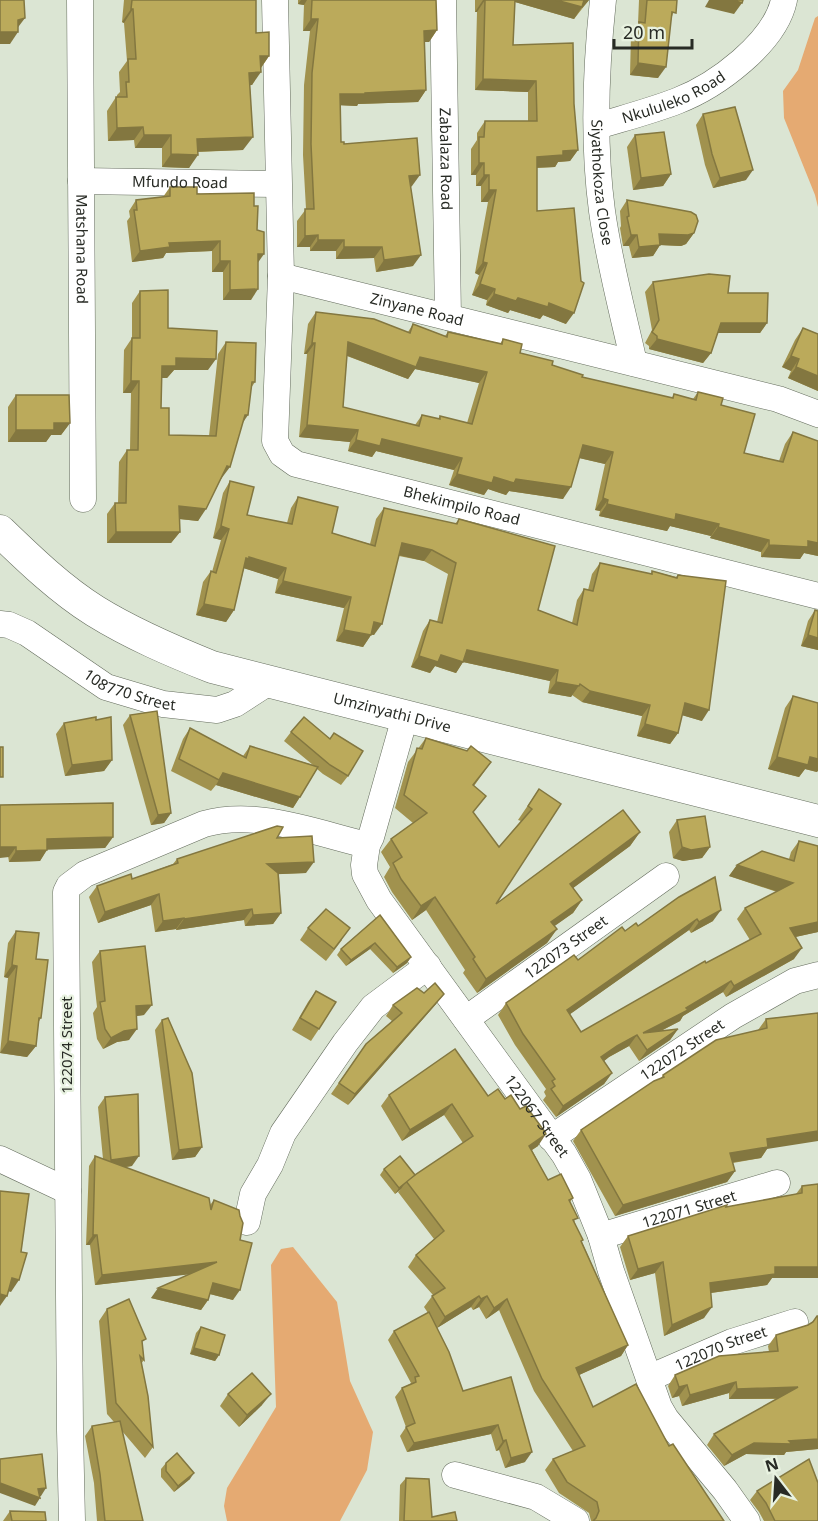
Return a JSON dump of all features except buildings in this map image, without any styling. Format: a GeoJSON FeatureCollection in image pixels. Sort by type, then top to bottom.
{"type":"FeatureCollection","features":[{"type":"Feature","properties":{"kind":"street","name":"Matshana Road"},"geometry":{"type":"LineString","coordinates":[[80,0],[83,499]]}},
{"type":"Feature","properties":{"kind":"street"},"geometry":{"type":"LineString","coordinates":[[275,0],[281,276]]}},
{"type":"Feature","properties":{"kind":"street","name":"Zabalaza Road"},"geometry":{"type":"LineString","coordinates":[[443,0],[448,317]]}},
{"type":"Feature","properties":{"kind":"street","name":"Siyathokoza Close"},"geometry":{"type":"LineString","coordinates":[[603,0],[597,69],[599,186],[602,211],[634,363]]}},
{"type":"Feature","properties":{"kind":"street","name":"Nkululeko Road"},"geometry":{"type":"LineString","coordinates":[[598,126],[677,101],[701,89],[751,53],[777,21],[784,0]]}},
{"type":"Feature","properties":{"kind":"street","name":"Mfundo Road"},"geometry":{"type":"LineString","coordinates":[[81,181],[278,184]]}},
{"type":"Feature","properties":{"kind":"street","name":"Zinyane Road"},"geometry":{"type":"LineString","coordinates":[[281,276],[778,399],[818,414]]}},
{"type":"Feature","properties":{"kind":"street","name":"Bhekimpilo Road"},"geometry":{"type":"LineString","coordinates":[[281,276],[275,441],[286,458],[296,464],[818,596]]}},
{"type":"Feature","properties":{"kind":"street","name":"Umzinyathi Drive"},"geometry":{"type":"LineString","coordinates":[[0,531],[52,579],[94,610],[159,645],[212,667],[818,821]]}},
{"type":"Feature","properties":{"kind":"street","name":"108770 Street"},"geometry":{"type":"LineString","coordinates":[[0,624],[9,625],[27,633],[106,687],[163,704],[217,711],[235,704],[268,682]]}},
{"type":"Feature","properties":{"kind":"street","name":"122067 Street"},"geometry":{"type":"LineString","coordinates":[[405,717],[367,845],[364,865],[368,882],[564,1154],[578,1179],[601,1236],[659,1407],[747,1521]]}},
{"type":"Feature","properties":{"kind":"street","name":"122074 Street"},"geometry":{"type":"LineString","coordinates":[[72,1521],[66,892],[69,886],[85,874],[204,824],[226,819],[264,821],[367,845]]}},
{"type":"Feature","properties":{"kind":"street","name":"122073 Street"},"geometry":{"type":"LineString","coordinates":[[466,1019],[666,876]]}},
{"type":"Feature","properties":{"kind":"street"},"geometry":{"type":"LineString","coordinates":[[247,1221],[253,1194],[270,1165],[283,1133],[345,1043],[373,1007],[428,966]]}},
{"type":"Feature","properties":{"kind":"street","name":"122072 Street"},"geometry":{"type":"LineString","coordinates":[[551,1138],[733,1016],[795,981],[818,975]]}},
{"type":"Feature","properties":{"kind":"street"},"geometry":{"type":"LineString","coordinates":[[0,1159],[68,1191]]}},
{"type":"Feature","properties":{"kind":"street","name":"122071 Street"},"geometry":{"type":"LineString","coordinates":[[601,1236],[777,1183]]}},
{"type":"Feature","properties":{"kind":"street","name":"122070 Street"},"geometry":{"type":"LineString","coordinates":[[649,1378],[732,1342],[795,1322]]}},
{"type":"Feature","properties":{"kind":"street"},"geometry":{"type":"LineString","coordinates":[[455,1475],[536,1497],[576,1521]]}},
{"type":"Feature","properties":{"kind":"shaded area"},"geometry":{"type":"Polygon","coordinates":[[[818,16],[818,207],[784,118],[783,91],[798,70],[815,18],[818,16]]]}},
{"type":"Feature","properties":{"kind":"shaded area"},"geometry":{"type":"Polygon","coordinates":[[[293,1247],[337,1302],[350,1381],[373,1432],[367,1470],[340,1521],[227,1521],[224,1506],[227,1488],[276,1407],[271,1265],[281,1249],[293,1247]]]}}]}
